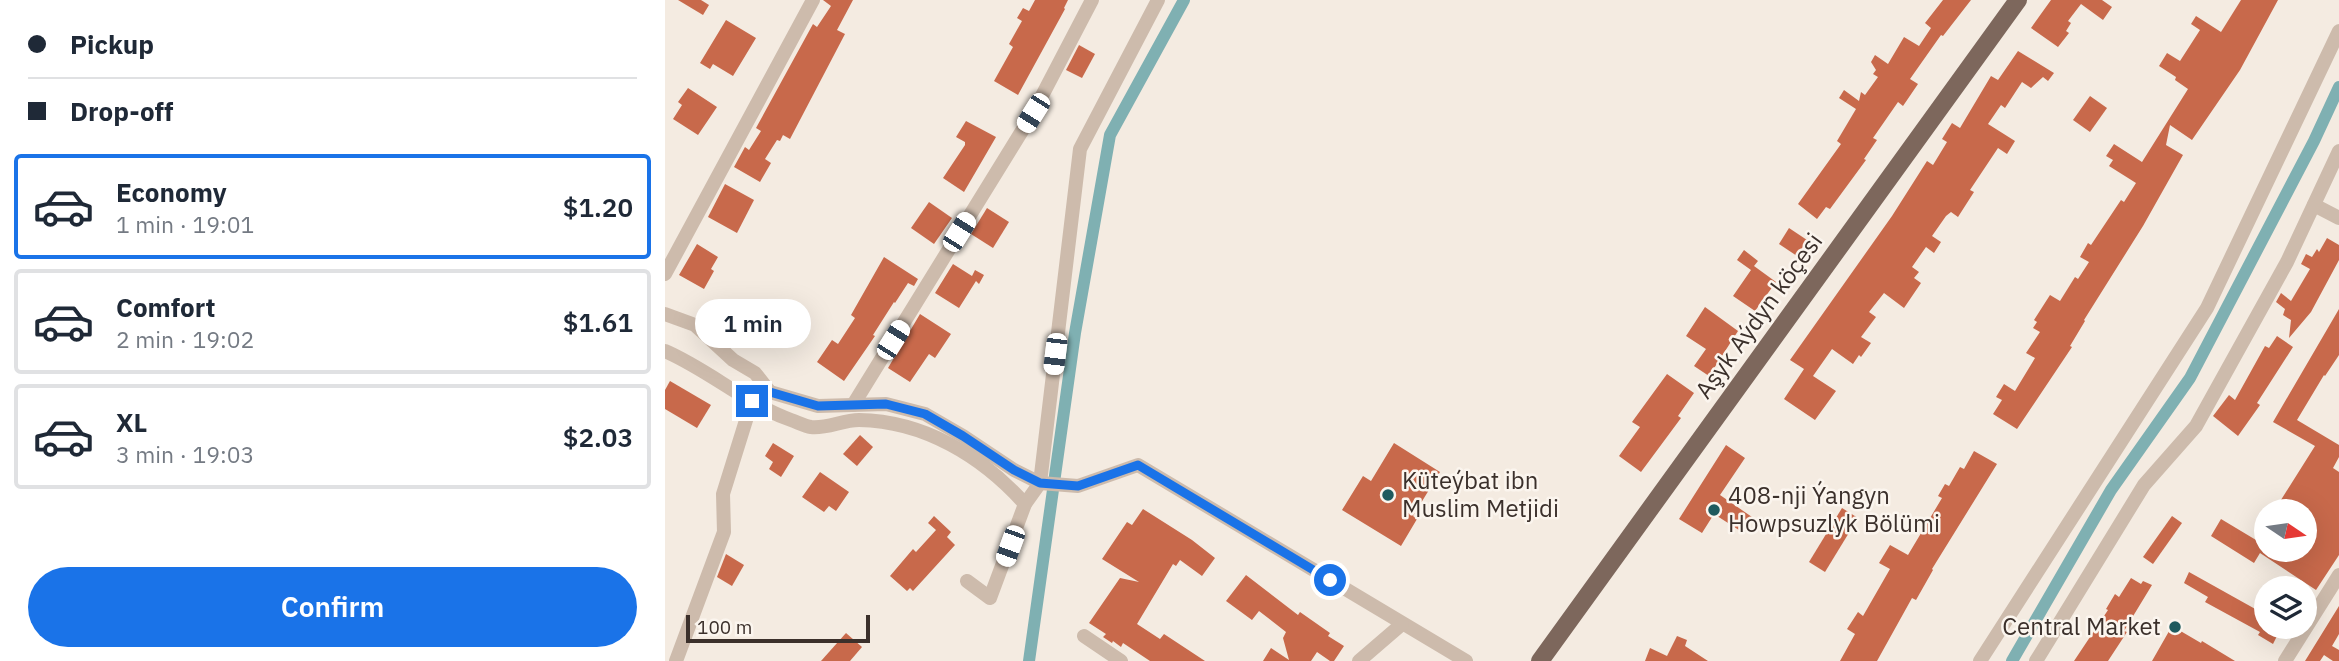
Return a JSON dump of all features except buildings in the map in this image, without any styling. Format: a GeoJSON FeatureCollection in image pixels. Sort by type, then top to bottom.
{"type":"FeatureCollection","features":[{"type":"Feature","properties":{"kind":"main road","name":"Aşyk Aýdyn köçesi"},"geometry":{"type":"LineString","coordinates":[[1540,661],[2018,0]]}},
{"type":"Feature","properties":{"kind":"street"},"geometry":{"type":"LineString","coordinates":[[665,274],[813,0]]}},
{"type":"Feature","properties":{"kind":"street"},"geometry":{"type":"LineString","coordinates":[[853,404],[1033,113],[1092,0]]}},
{"type":"Feature","properties":{"kind":"street"},"geometry":{"type":"LineString","coordinates":[[967,581],[990,598],[1025,504],[1040,483],[1080,149],[1158,0]]}},
{"type":"Feature","properties":{"kind":"street"},"geometry":{"type":"LineString","coordinates":[[1980,661],[2207,308],[2339,31]]}},
{"type":"Feature","properties":{"kind":"street"},"geometry":{"type":"LineString","coordinates":[[2036,661],[2144,485],[2196,426],[2287,262],[2339,151]]}},
{"type":"Feature","properties":{"kind":"street"},"geometry":{"type":"LineString","coordinates":[[2314,205],[2339,218]]}},
{"type":"Feature","properties":{"kind":"street"},"geometry":{"type":"LineString","coordinates":[[665,314],[695,325],[733,360],[755,373],[770,392],[818,406],[886,404],[925,414],[1014,470],[1040,483],[1078,486],[1138,465],[1466,661]]}},
{"type":"Feature","properties":{"kind":"street"},"geometry":{"type":"LineString","coordinates":[[665,351],[772,413],[811,427],[857,420],[908,426],[936,435],[985,466],[1025,504]]}},
{"type":"Feature","properties":{"kind":"street"},"geometry":{"type":"LineString","coordinates":[[676,661],[724,533],[723,494],[752,401],[770,392]]}},
{"type":"Feature","properties":{"kind":"street"},"geometry":{"type":"LineString","coordinates":[[2285,661],[2339,575]]}},
{"type":"Feature","properties":{"kind":"street"},"geometry":{"type":"LineString","coordinates":[[1359,661],[1402,624]]}},
{"type":"Feature","properties":{"kind":"street"},"geometry":{"type":"LineString","coordinates":[[1084,636],[1121,661]]}},
{"type":"Feature","properties":{"kind":"waterway"},"geometry":{"type":"LineString","coordinates":[[1029,661],[1075,333],[1110,135],[1184,0]]}},
{"type":"Feature","properties":{"kind":"waterway"},"geometry":{"type":"LineString","coordinates":[[2012,661],[2111,490],[2190,378],[2314,141],[2339,87]]}},
{"type":"Feature","properties":{"kind":"place","name":"Küteýbat ibn Muslim Metjidi"},"geometry":{"type":"Point","coordinates":[1388,495]}},
{"type":"Feature","properties":{"kind":"place","name":"408-nji Ýangyn Howpsuzlyk Bölümi"},"geometry":{"type":"Point","coordinates":[1714,510]}},
{"type":"Feature","properties":{"kind":"place","name":"Central Market"},"geometry":{"type":"Point","coordinates":[2175,627]}},
{"type":"Feature","properties":{"kind":"route"},"geometry":{"type":"LineString","coordinates":[[752,401],[770,392],[818,406],[886,404],[925,414],[1014,470],[1040,483],[1078,486],[1138,465],[1330,580]]}}]}
